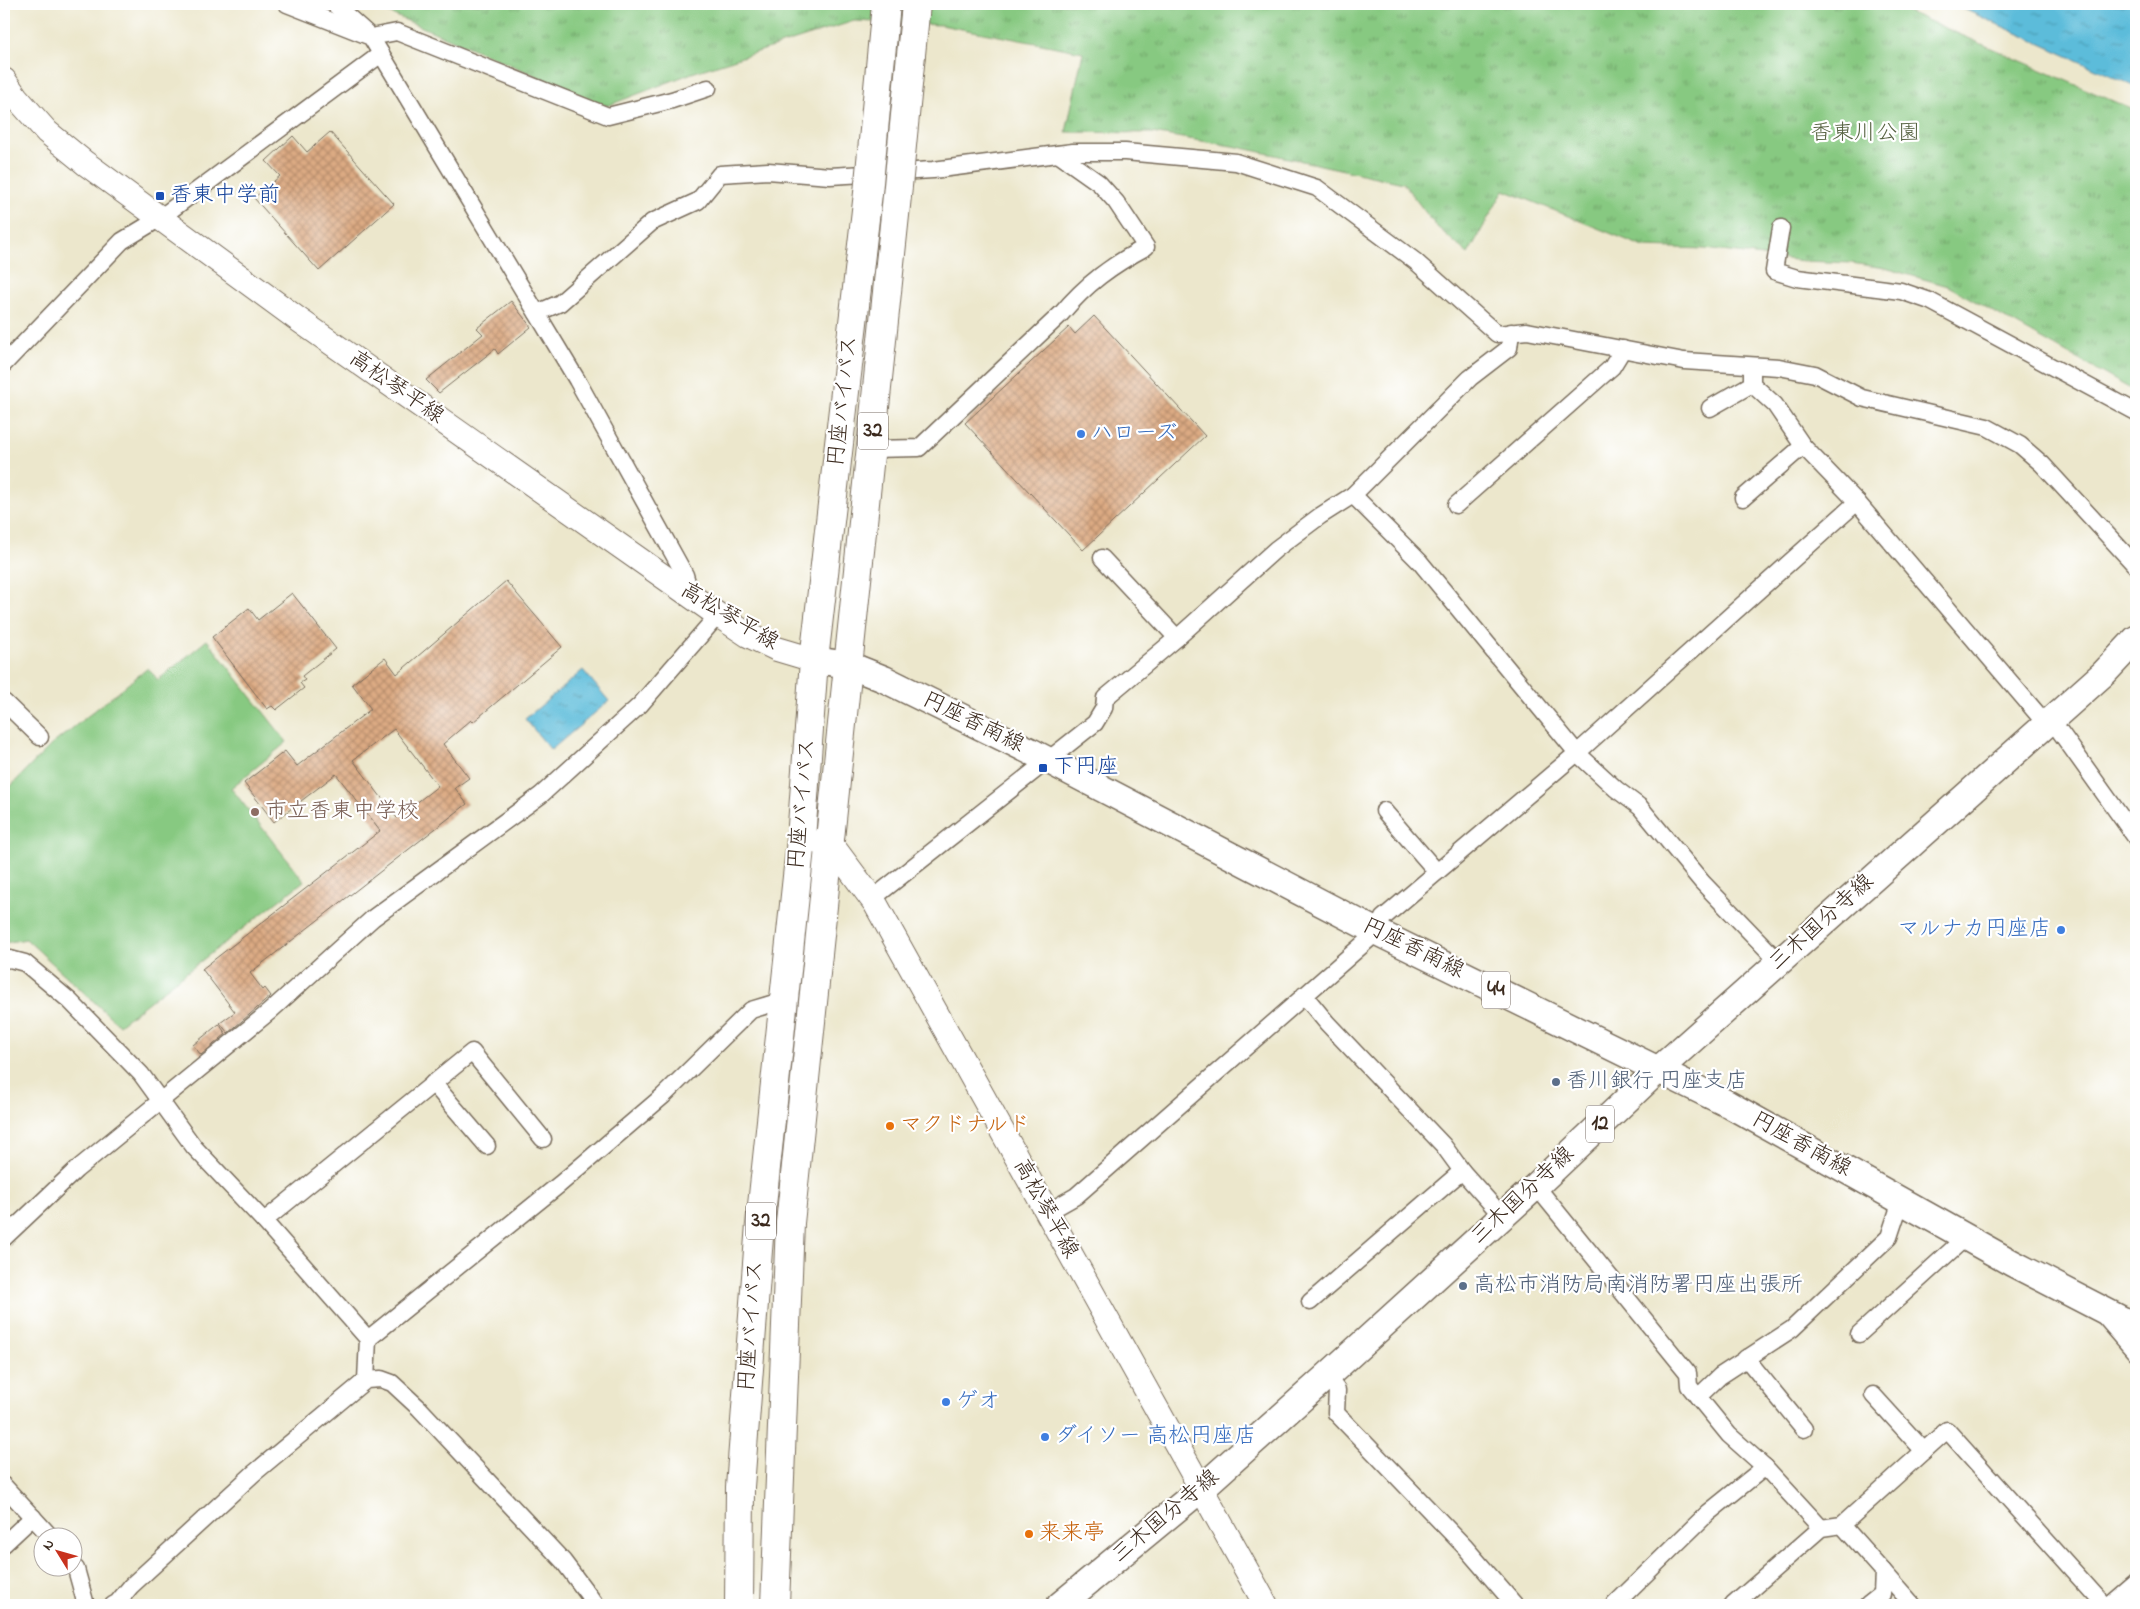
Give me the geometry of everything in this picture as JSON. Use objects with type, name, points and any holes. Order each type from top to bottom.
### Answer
[{"type":"highway","name":"円座バイパス","points":[[739,1605],[740,1487],[760,1224],[801,839],[814,660],[868,193],[886,4]]},
{"type":"highway","name":"円座バイパス","points":[[775,1605],[790,1223],[831,844],[916,4]]},
{"type":"main road","name":"高松琴平線","points":[[4,80],[16,97],[47,132],[85,163],[299,320],[748,635],[777,649],[814,660]]},
{"type":"main road","name":"三木国分寺線","points":[[1060,1605],[1202,1488],[1328,1376],[1536,1186],[1656,1071],[2104,672],[2136,638]]},
{"type":"main road","name":"円座香南線","points":[[814,660],[849,665],[884,679],[1046,760],[1377,932],[1613,1047],[1656,1071],[1728,1104],[1966,1237],[2136,1327]]},
{"type":"main road","points":[[801,839],[831,844]]},
{"type":"main road","name":"高松琴平線","points":[[831,844],[872,899],[1266,1605]]},
{"type":"street","points":[[287,4],[371,37],[397,32],[608,116],[672,100],[708,88]]},
{"type":"street","points":[[334,4],[371,37],[382,54],[577,380],[685,575],[691,596]]},
{"type":"street","points":[[4,364],[122,241],[160,218],[382,54]]},
{"type":"street","points":[[537,313],[560,303],[652,222],[698,201],[720,174],[768,171],[830,176],[933,170],[1073,152],[1125,152],[1236,162],[1317,188],[1415,262],[1496,334],[1527,331],[1684,361],[1779,367],[1815,374],[1862,398],[1986,426],[2020,445],[2042,464],[2136,566]]},
{"type":"street","points":[[871,449],[919,448],[1061,314],[1079,292],[1122,260],[1146,247],[1116,202],[1099,183],[1058,154]]},
{"type":"street","points":[[1781,228],[1774,271],[1797,278],[1901,291],[1930,301],[2136,412]]},
{"type":"street","points":[[872,899],[1095,723],[1104,708],[1105,698],[1177,638],[1276,549],[1320,516],[1353,495],[1470,378],[1509,348],[1511,332]]},
{"type":"street","points":[[1456,505],[1612,367],[1623,349]]},
{"type":"street","points":[[1752,366],[1752,384],[1775,405],[1803,446],[1857,502],[2048,722],[2136,838]]},
{"type":"street","points":[[1710,408],[1752,384]]},
{"type":"street","points":[[1743,498],[1803,446]]},
{"type":"street","points":[[1353,495],[1420,562],[1577,753],[1616,789],[1640,807],[1702,882],[1779,962]]},
{"type":"street","points":[[1046,1213],[1076,1196],[1377,932],[1383,918],[1577,753],[1857,502]]},
{"type":"street","points":[[1102,558],[1177,638]]},
{"type":"street","points":[[4,1238],[76,1170],[269,1012],[373,918],[462,850],[540,794],[640,705],[718,615]]},
{"type":"street","points":[[4,702],[40,737]]},
{"type":"street","points":[[1384,811],[1437,872]]},
{"type":"street","points":[[4,960],[10,959],[25,963],[70,1001],[141,1074],[194,1147],[264,1221],[368,1340],[366,1380]]},
{"type":"street","points":[[1304,995],[1340,1037],[1443,1145],[1462,1171],[1502,1216]]},
{"type":"street","points":[[368,1340],[568,1178],[663,1096],[751,1010],[784,1000]]},
{"type":"street","points":[[264,1221],[472,1052],[543,1139]]},
{"type":"street","points":[[433,1083],[486,1146]]},
{"type":"street","points":[[1310,1302],[1462,1171]]},
{"type":"street","points":[[1536,1186],[1688,1373],[1689,1386],[1698,1398],[1729,1435],[1765,1467],[1821,1528]]},
{"type":"street","points":[[1698,1398],[1720,1376],[1792,1329],[1889,1237],[1901,1201]]},
{"type":"street","points":[[1859,1334],[1966,1237]]},
{"type":"street","points":[[2097,1307],[2136,1353]]},
{"type":"street","points":[[1746,1358],[1804,1429]]},
{"type":"street","points":[[1328,1376],[1337,1390],[1336,1413],[1464,1546],[1515,1605]]},
{"type":"street","points":[[113,1605],[118,1603],[131,1586],[253,1474],[366,1380],[382,1379],[392,1383],[419,1408],[563,1562],[588,1603]]},
{"type":"street","points":[[1873,1395],[1924,1451]]},
{"type":"street","points":[[1733,1605],[1821,1528],[1842,1525],[1947,1430],[2104,1605]]},
{"type":"street","points":[[1614,1605],[1708,1514],[1765,1467]]},
{"type":"street","points":[[4,1486],[42,1526]]},
{"type":"street","points":[[4,1544],[33,1516]]},
{"type":"street","points":[[1842,1525],[1913,1605]]},
{"type":"street","points":[[1868,1605],[1882,1594],[1883,1572]]},
{"type":"street","points":[[78,1576],[86,1605]]},
{"type":"street","points":[[2108,1605],[2136,1581]]},
{"type":"green space","name":"香東川公園","points":[[368,4],[1890,4],[2136,111],[2136,392],[1948,286],[1885,268],[1851,263],[1803,261],[1705,249],[1644,247],[1504,190],[1468,254],[1436,226],[1403,183],[1238,147],[1152,133],[1066,132],[1083,52],[941,25],[854,21],[692,73],[607,106]]},
{"type":"green space","points":[[207,640],[287,742],[231,788],[304,881],[119,1025],[26,939],[4,943],[4,793],[50,746],[148,668],[158,680]]},
{"type":"water","points":[[1954,4],[2136,4],[2136,87],[1957,6]]},
{"type":"water","points":[[583,670],[609,701],[551,750],[525,719]]},
{"type":"building","points":[[330,132],[394,204],[319,271],[254,198],[280,176],[266,161],[293,136],[307,152]]},
{"type":"building","points":[[511,301],[531,327],[498,354],[495,349],[439,393],[426,380],[483,334],[477,328]]},
{"type":"building","points":[[1094,316],[1205,436],[1083,550],[965,423],[1069,327],[1075,334]]},
{"type":"building","points":[[506,581],[562,647],[473,722],[471,720],[443,744],[469,778],[455,788],[467,804],[250,973],[263,990],[265,988],[271,996],[228,1033],[220,1023],[235,1012],[202,969],[380,831],[336,774],[274,822],[244,783],[285,751],[297,766],[371,709],[352,684],[385,658],[397,674]],"holes":[[[394,729],[438,786],[397,818],[353,760]]]},
{"type":"building","points":[[292,593],[336,649],[302,676],[305,680],[300,683],[304,688],[276,710],[272,706],[267,709],[212,637],[249,608],[258,620]]},
{"type":"building","points":[[219,1024],[226,1034],[201,1055],[193,1045]]},
{"type":"place","name":"香東中学前","points":[[160,196]]},
{"type":"place","name":"ハローズ","points":[[1081,434]]},
{"type":"place","name":"下円座","points":[[1043,768]]},
{"type":"place","name":"市立香東中学校","points":[[255,812]]},
{"type":"place","name":"マルナカ円座店","points":[[2061,930]]},
{"type":"place","name":"香川銀行 円座支店","points":[[1556,1082]]},
{"type":"place","name":"マクドナルド","points":[[890,1126]]},
{"type":"place","name":"高松市消防局南消防署円座出張所","points":[[1463,1286]]},
{"type":"place","name":"ゲオ","points":[[946,1402]]},
{"type":"place","name":"ダイソー 高松円座店","points":[[1045,1437]]},
{"type":"place","name":"来来亭","points":[[1029,1534]]}]
